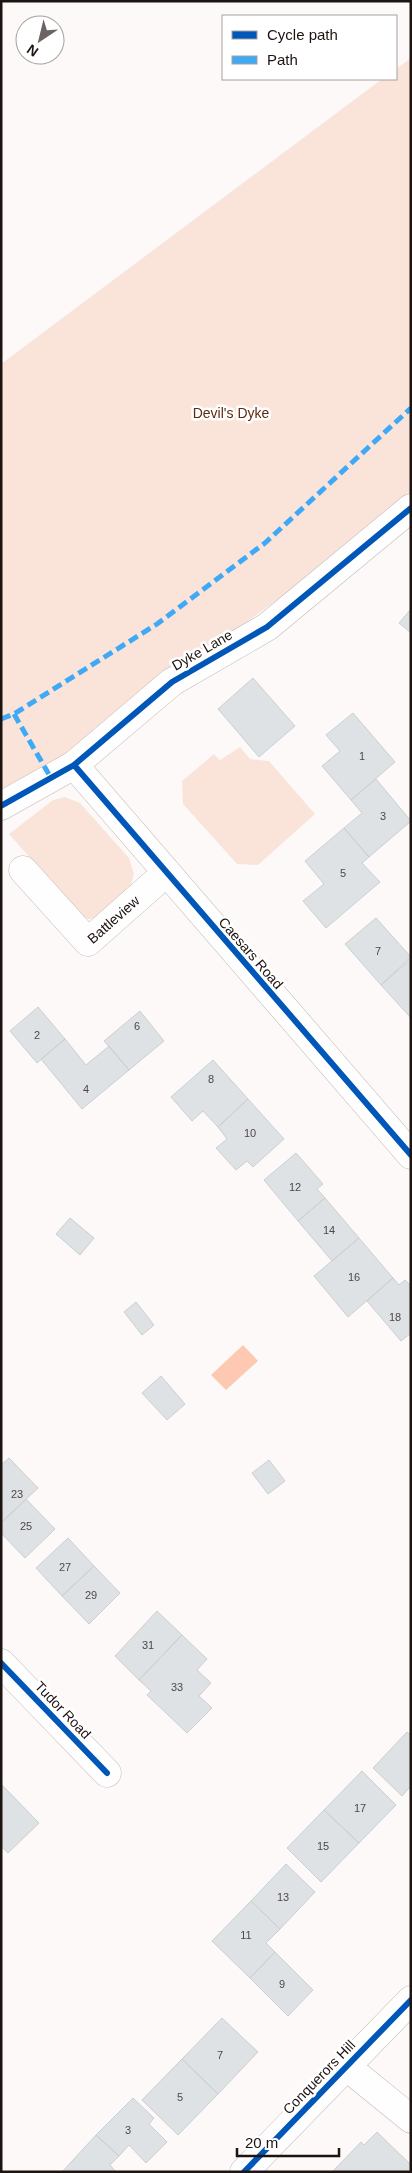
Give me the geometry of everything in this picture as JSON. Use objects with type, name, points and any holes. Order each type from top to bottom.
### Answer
[{"type":"street","name":"Dyke Lane","points":[[1,806],[74,765],[172,682],[267,627],[411,508]]},
{"type":"street","name":"Caesars Road","points":[[74,765],[411,1156]]},
{"type":"street","name":"Battleview","points":[[23,870],[88,942],[166,873]]},
{"type":"street","name":"Tudor Road","points":[[1,1663],[107,1773]]},
{"type":"street","name":"Conquerors Hill","points":[[244,2172],[411,2000]]},
{"type":"street","points":[[347,2067],[411,2119]]},
{"type":"green space","name":"Devil's Dyke","points":[[411,58],[411,502],[61,757],[1,790],[1,364],[381,80],[397,80],[397,68]]},
{"type":"green space","points":[[240,747],[250,759],[269,761],[315,814],[258,865],[237,864],[183,804],[182,781],[214,754],[220,760]]},
{"type":"green space","points":[[65,797],[80,803],[129,858],[134,874],[129,891],[97,918],[88,919],[80,915],[9,834],[53,800]]},
{"type":"shaded area","points":[[243,1345],[258,1361],[226,1390],[211,1375]]},
{"type":"building","points":[[411,609],[411,633],[399,623]]},
{"type":"building","points":[[253,678],[295,726],[259,757],[218,709]]},
{"type":"building","points":[[353,713],[395,762],[351,800],[322,766],[340,751],[326,735]]},
{"type":"building","points":[[376,779],[411,821],[369,857],[344,828],[362,813],[351,800]]},
{"type":"building","points":[[344,828],[369,857],[362,863],[380,882],[326,928],[303,901],[324,884],[305,861]]},
{"type":"building","points":[[376,918],[411,957],[381,985],[345,944]]},
{"type":"building","points":[[411,959],[411,1018],[381,985]]},
{"type":"building","points":[[38,1007],[65,1039],[37,1063],[10,1031]]},
{"type":"building","points":[[140,1011],[164,1041],[129,1070],[104,1041]]},
{"type":"building","points":[[65,1039],[86,1065],[109,1046],[129,1070],[82,1109],[41,1059]]},
{"type":"building","points":[[213,1060],[248,1099],[218,1127],[203,1111],[192,1121],[171,1097]]},
{"type":"building","points":[[248,1099],[284,1139],[253,1167],[247,1161],[236,1170],[216,1148],[227,1139],[218,1127]]},
{"type":"building","points":[[296,1153],[323,1184],[317,1189],[325,1198],[298,1221],[264,1180]]},
{"type":"building","points":[[325,1198],[359,1238],[332,1261],[298,1221]]},
{"type":"building","points":[[70,1218],[94,1238],[80,1255],[56,1234]]},
{"type":"building","points":[[359,1238],[393,1278],[348,1317],[314,1276]]},
{"type":"building","points":[[393,1278],[399,1285],[405,1280],[411,1286],[411,1333],[401,1341],[367,1301]]},
{"type":"building","points":[[136,1302],[154,1325],[142,1335],[124,1312]]},
{"type":"building","points":[[161,1376],[185,1404],[167,1420],[142,1393]]},
{"type":"building","points":[[9,1458],[38,1488],[1,1523],[1,1465]]},
{"type":"building","points":[[269,1460],[285,1481],[268,1494],[252,1473]]},
{"type":"building","points":[[26,1499],[55,1529],[25,1558],[1,1533],[1,1523]]},
{"type":"building","points":[[68,1538],[94,1566],[62,1596],[36,1568]]},
{"type":"building","points":[[94,1566],[120,1593],[89,1624],[62,1596]]},
{"type":"building","points":[[157,1611],[182,1635],[139,1680],[115,1656]]},
{"type":"building","points":[[182,1635],[207,1659],[197,1670],[211,1683],[199,1696],[212,1708],[187,1733],[147,1695],[151,1691],[139,1680]]},
{"type":"building","points":[[407,1732],[411,1735],[411,1786],[402,1796],[373,1768]]},
{"type":"building","points":[[362,1771],[396,1805],[359,1843],[324,1810]]},
{"type":"building","points":[[2,1785],[39,1823],[8,1853],[1,1846]]},
{"type":"building","points":[[324,1810],[359,1843],[321,1882],[287,1848]]},
{"type":"building","points":[[286,1864],[315,1892],[280,1929],[251,1901]]},
{"type":"building","points":[[251,1901],[280,1929],[266,1943],[275,1952],[250,1978],[212,1941]]},
{"type":"building","points":[[275,1952],[313,1990],[288,2016],[250,1978]]},
{"type":"building","points":[[222,2018],[258,2052],[218,2094],[182,2059]]},
{"type":"building","points":[[182,2059],[218,2094],[178,2135],[142,2100]]},
{"type":"building","points":[[133,2098],[154,2118],[149,2124],[167,2142],[146,2163],[129,2145],[119,2156],[96,2135]]},
{"type":"building","points":[[377,2132],[411,2165],[411,2172],[332,2172],[361,2142],[364,2145]]},
{"type":"building","points":[[96,2135],[119,2156],[110,2165],[116,2172],[62,2172]]},
{"type":"marked path","points":[[1,719],[14,714],[157,624],[265,543],[411,408]]},
{"type":"marked path","points":[[14,714],[51,778]]},
{"type":"cycle path","points":[[1,806],[74,765],[172,682],[267,627],[411,508]]},
{"type":"cycle path","points":[[74,765],[411,1155]]},
{"type":"cycle path","points":[[1,1663],[107,1773]]},
{"type":"cycle path","points":[[244,2172],[411,2000]]}]
